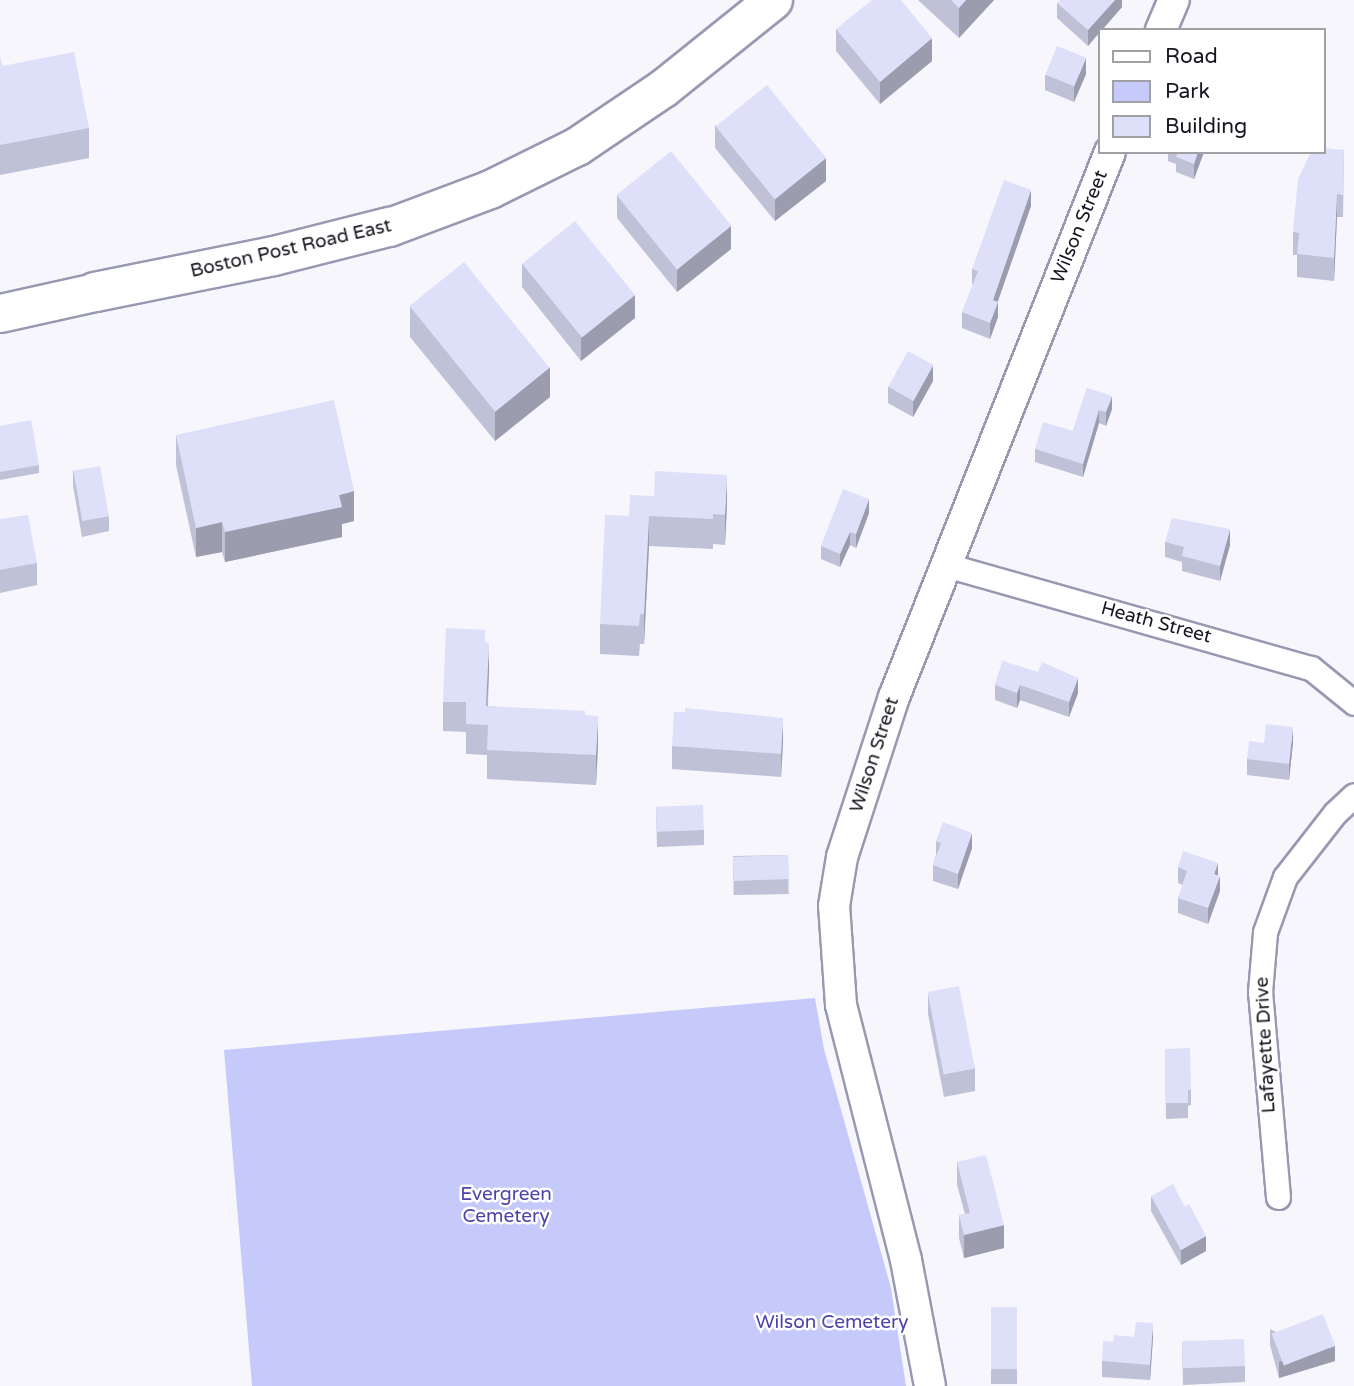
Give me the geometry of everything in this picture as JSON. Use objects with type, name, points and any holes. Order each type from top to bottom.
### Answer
[{"type":"highway","name":"Boston Post Road East","points":[[95,292],[309,248],[389,227]]},
{"type":"main road","name":"Boston Post Road East","points":[[389,227],[489,189],[578,146],[663,88],[773,0]]},
{"type":"main road","name":"Boston Post Road East","points":[[0,313],[95,292]]},
{"type":"street","points":[[1162,28],[1174,0]]},
{"type":"street","name":"Wilson Street","points":[[930,1386],[906,1260],[841,1005],[834,906],[842,857],[872,761],[946,565],[1109,154]]},
{"type":"street","name":"Heath Street","points":[[946,565],[1311,668],[1354,703]]},
{"type":"street","name":"Lafayette Drive","points":[[1278,1197],[1260,992],[1265,932],[1285,877],[1335,813],[1354,795]]},
{"type":"green space","name":"Evergreen Cemetery","points":[[815,998],[824,1049],[891,1288],[906,1386],[252,1386],[224,1050]]},
{"type":"building","points":[[872,0],[901,0],[932,38],[880,82],[836,29]]},
{"type":"building","points":[[951,0],[966,0],[959,8]]},
{"type":"building","points":[[1060,0],[1115,0],[1088,30],[1057,3]]},
{"type":"building","points":[[1057,46],[1086,58],[1074,86],[1045,75]]},
{"type":"building","points":[[74,52],[89,128],[0,145],[0,57],[2,66]]},
{"type":"building","points":[[767,85],[826,158],[775,200],[716,127]]},
{"type":"building","points":[[1326,148],[1344,150],[1343,195],[1337,194],[1334,258],[1297,254],[1299,233],[1293,232],[1298,179],[1310,154],[1326,154]]},
{"type":"building","points":[[671,151],[731,226],[677,270],[617,195]]},
{"type":"building","points":[[1177,154],[1197,154],[1194,164],[1176,157]]},
{"type":"building","points":[[1004,180],[1031,190],[993,300],[998,302],[990,323],[962,312],[978,271],[972,269]]},
{"type":"building","points":[[575,221],[635,295],[582,338],[522,264]]},
{"type":"building","points":[[464,262],[550,368],[495,412],[410,306]]},
{"type":"building","points":[[908,351],[933,365],[913,401],[888,387]]},
{"type":"building","points":[[1087,388],[1112,396],[1106,412],[1099,410],[1083,464],[1035,449],[1043,422],[1073,431]]},
{"type":"building","points":[[334,400],[354,491],[339,495],[342,507],[225,532],[222,522],[196,528],[176,435]]},
{"type":"building","points":[[31,420],[39,465],[0,472],[0,426]]},
{"type":"building","points":[[100,466],[109,516],[82,521],[73,471]]},
{"type":"building","points":[[655,471],[727,475],[725,515],[713,514],[713,519],[649,516],[644,614],[640,614],[639,626],[600,624],[605,515],[629,516],[630,495],[654,496]]},
{"type":"building","points":[[843,489],[869,499],[856,534],[850,532],[840,554],[821,546]]},
{"type":"building","points":[[28,515],[37,563],[0,570],[0,519]]},
{"type":"building","points":[[1172,518],[1230,529],[1220,566],[1182,556],[1184,547],[1165,542]]},
{"type":"building","points":[[446,628],[485,630],[485,642],[489,643],[486,706],[585,711],[585,715],[598,716],[596,755],[487,750],[488,725],[466,724],[466,702],[443,702]]},
{"type":"building","points":[[1003,661],[1038,672],[1042,662],[1078,678],[1069,702],[1020,685],[1017,693],[995,685]]},
{"type":"building","points":[[685,708],[783,718],[781,754],[672,746],[674,712],[685,712]]},
{"type":"building","points":[[1266,724],[1293,727],[1289,764],[1247,759],[1249,741],[1264,743]]},
{"type":"building","points":[[703,805],[704,830],[657,832],[656,807]]},
{"type":"building","points":[[943,822],[972,833],[958,874],[933,865],[941,843],[936,841]]},
{"type":"building","points":[[1183,851],[1218,863],[1214,874],[1220,876],[1208,908],[1178,898],[1187,871],[1178,867]]},
{"type":"building","points":[[788,855],[789,879],[734,881],[733,857]]},
{"type":"building","points":[[959,986],[975,1068],[944,1075],[928,992]]},
{"type":"building","points":[[1190,1048],[1191,1090],[1188,1090],[1188,1103],[1166,1103],[1165,1049]]},
{"type":"building","points":[[986,1155],[1004,1225],[964,1235],[959,1215],[970,1213],[957,1162]]},
{"type":"building","points":[[1173,1184],[1185,1207],[1189,1204],[1206,1236],[1181,1250],[1151,1196]]},
{"type":"building","points":[[991,1307],[1017,1307],[1017,1369],[991,1369]]},
{"type":"building","points":[[1323,1314],[1335,1346],[1284,1365],[1272,1334]]},
{"type":"building","points":[[1136,1322],[1153,1323],[1150,1365],[1102,1361],[1103,1341],[1113,1342],[1114,1335],[1134,1337]]},
{"type":"building","points":[[1244,1339],[1245,1366],[1183,1368],[1182,1341]]},
{"type":"park label","name":"Wilson Cemetery","points":[[832,1323]]}]
